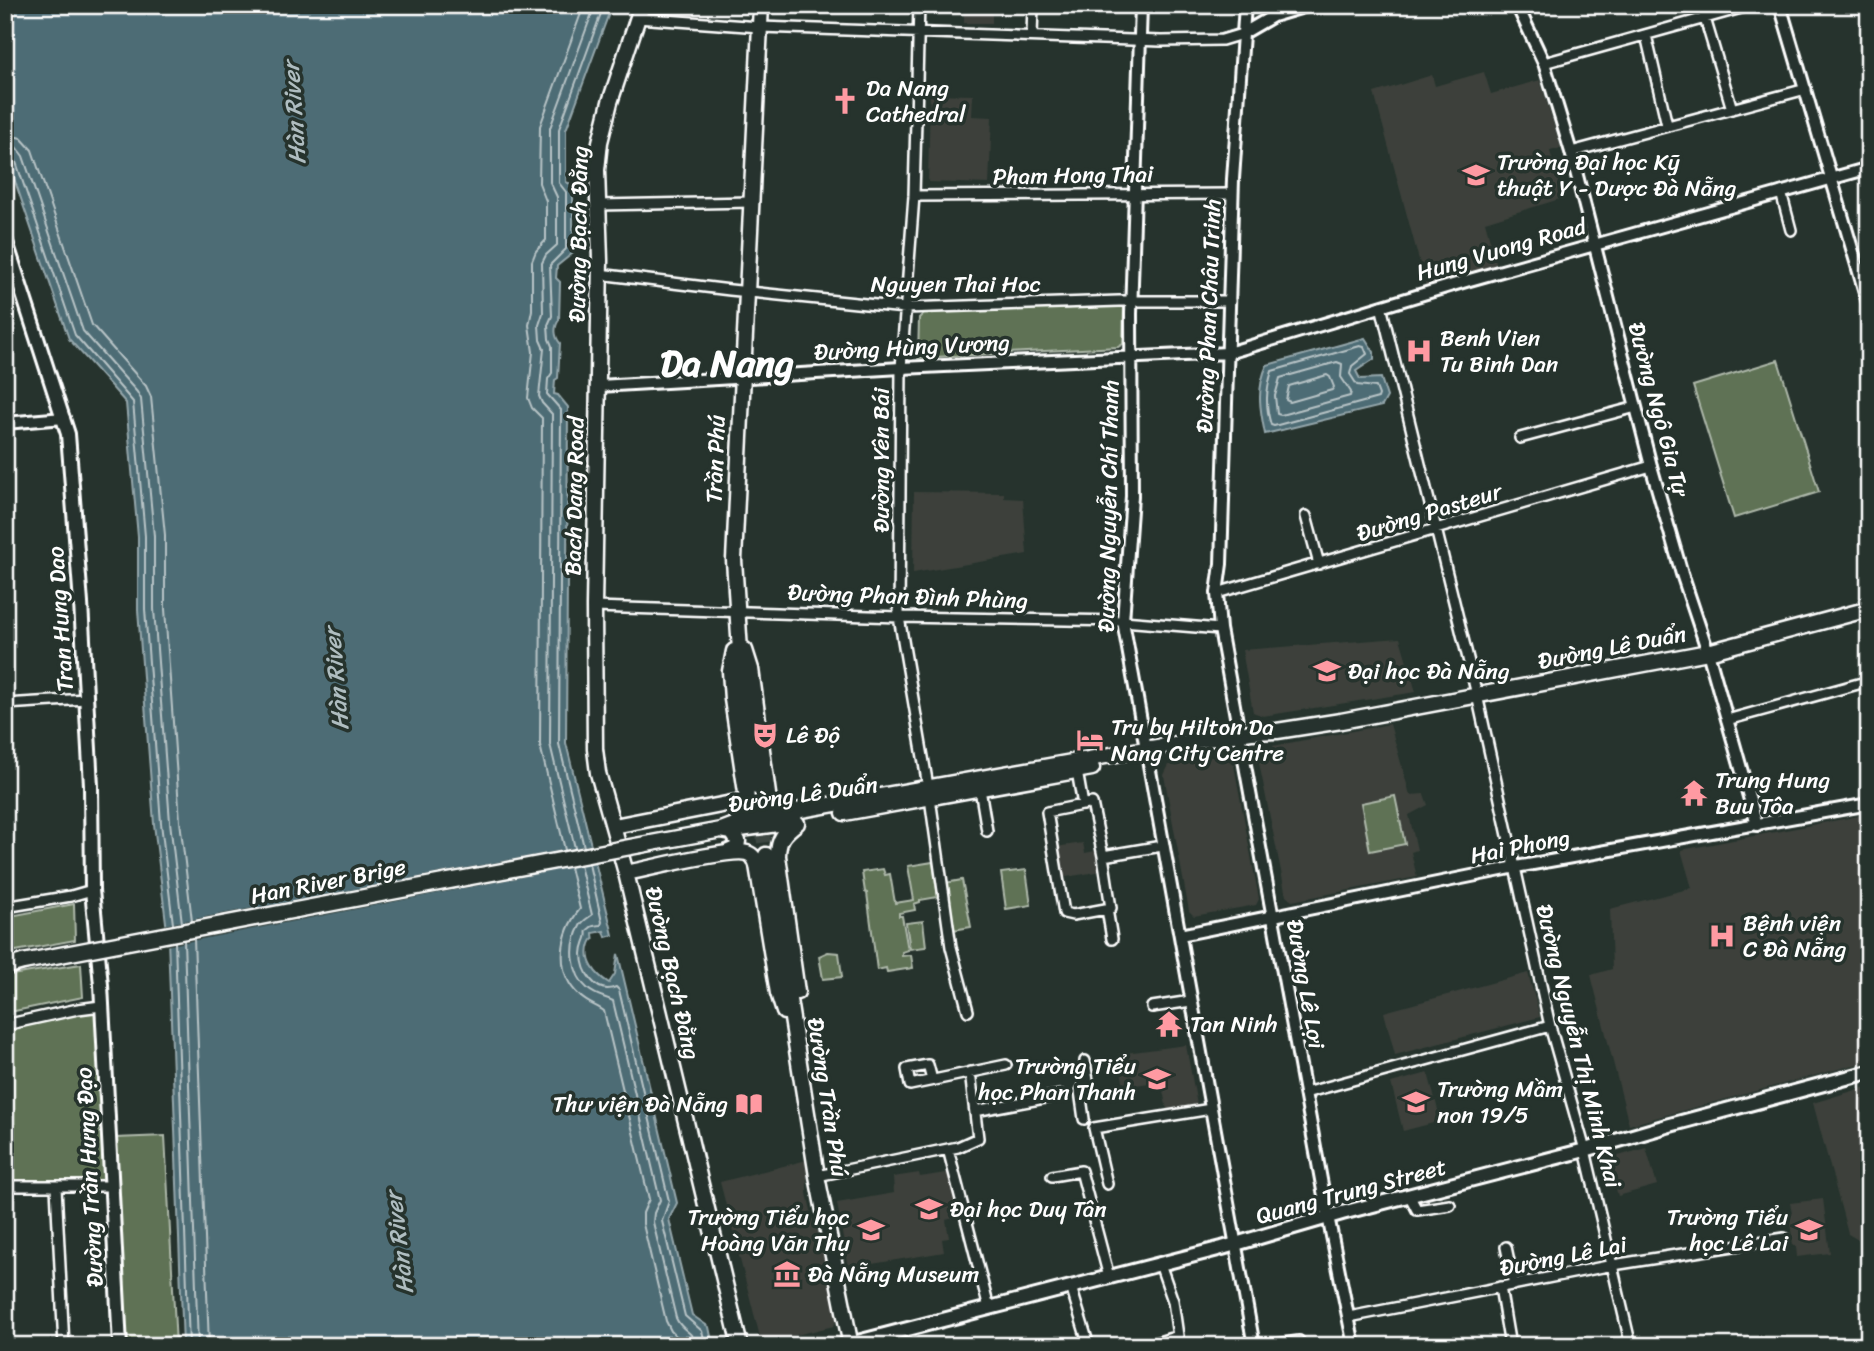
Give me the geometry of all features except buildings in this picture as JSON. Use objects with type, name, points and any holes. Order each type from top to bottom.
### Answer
[{"type":"main road","name":"Trần Phú","points":[[761,5],[734,552],[743,696],[761,790],[771,816]]},
{"type":"main road","name":"Đường Bạch Đằng","points":[[599,386],[600,205],[597,170],[600,142],[610,102],[639,12]]},
{"type":"main road","name":"Tran Hung Dao","points":[[5,239],[59,411],[64,418],[69,447],[86,699],[92,890],[101,1006]]},
{"type":"main road","name":"Bach Dang Road","points":[[594,607],[599,386]]},
{"type":"main road","name":"Đường Bạch Đằng","points":[[594,607],[594,749],[598,773],[626,873],[740,1346]]},
{"type":"main road","name":"Đường Lê Duẩn","points":[[721,830],[751,829],[801,816],[1708,652],[1869,609]]},
{"type":"main road","points":[[737,629],[730,671],[750,819]]},
{"type":"main road","name":"Đường Lê Duẩn","points":[[929,793],[980,789],[1077,771],[1146,753]]},
{"type":"main road","points":[[761,790],[801,816],[778,844],[797,987],[797,1050]]},
{"type":"main road","points":[[614,826],[747,800]]},
{"type":"main road","name":"Đường Lê Duẩn","points":[[721,830],[750,819],[801,816]]},
{"type":"main road","points":[[626,873],[732,852],[738,845],[735,834],[721,830]]},
{"type":"main road","name":"Han River Brige","points":[[5,965],[721,830]]},
{"type":"main road","points":[[717,855],[744,852],[755,859],[778,993],[797,1050]]},
{"type":"main road","name":"Đường Trần Phú","points":[[766,855],[817,1176],[848,1345]]},
{"type":"main road","name":"Đường Trần Hưng Đạo","points":[[101,1006],[120,1346]]},
{"type":"main road","name":"Quang Trung Street","points":[[848,1345],[1235,1244],[1328,1216],[1585,1150],[1869,1072]]},
{"type":"street","name":"Đường Yên Bái","points":[[919,5],[914,196],[901,368],[899,617],[929,793],[951,947],[968,1011]]},
{"type":"street","points":[[1031,36],[1033,5]]},
{"type":"street","name":"Đường Nguyễn Chí Thanh","points":[[1141,5],[1132,301],[1132,496],[1123,621],[1254,1346]]},
{"type":"street","points":[[639,12],[760,27],[1139,40],[1222,40],[1242,34],[1273,16],[1310,5]]},
{"type":"street","name":"Đường Ngô Gia Tự","points":[[1517,5],[1544,63],[1571,152],[1651,466],[1757,825]]},
{"type":"street","points":[[1701,5],[1732,109]]},
{"type":"street","points":[[1544,63],[1752,5]]},
{"type":"street","points":[[1780,5],[1869,306]]},
{"type":"street","name":"Đường Phan Châu Trinh","points":[[1220,629],[1217,593],[1221,564],[1232,194],[1242,34],[1248,8]]},
{"type":"street","points":[[1646,35],[1667,125]]},
{"type":"street","points":[[1571,152],[1806,89]]},
{"type":"street","name":"Hung Vuong Road","points":[[1228,353],[1594,244],[1869,168]]},
{"type":"street","points":[[1782,192],[1791,230]]},
{"type":"street","name":"Pham Hong Thai","points":[[914,196],[1232,194]]},
{"type":"street","points":[[600,205],[752,202]]},
{"type":"street","name":"Nguyen Thai Hoc","points":[[599,274],[905,308],[1132,301],[1230,301]]},
{"type":"street","name":"Đường Nguyễn Thị Minh Khai","points":[[1381,306],[1477,695],[1550,1026],[1585,1150],[1631,1346]]},
{"type":"street","name":"Đường Hùng Vương","points":[[599,386],[901,368],[1228,353]]},
{"type":"street","points":[[1520,438],[1636,407]]},
{"type":"street","points":[[5,423],[64,418]]},
{"type":"street","name":"Đường Pasteur","points":[[1217,593],[1651,466]]},
{"type":"street","points":[[1306,516],[1319,565]]},
{"type":"street","name":"Đường Phan Đình Phùng","points":[[594,607],[1123,621],[1220,629]]},
{"type":"street","name":"Đường Lê Lợi","points":[[1220,629],[1248,803],[1354,1346]]},
{"type":"street","points":[[1727,720],[1869,681]]},
{"type":"street","points":[[5,704],[86,699]]},
{"type":"street","points":[[1077,771],[1083,805]]},
{"type":"street","points":[[980,789],[987,831]]},
{"type":"street","points":[[1109,909],[1073,915],[1064,913],[1046,812],[1092,803],[1103,856],[1109,909],[1112,939]]},
{"type":"street","name":"Hai Phong","points":[[1180,935],[1516,867],[1869,804]]},
{"type":"street","points":[[1103,856],[1162,846]]},
{"type":"street","points":[[5,907],[71,897],[92,890]]},
{"type":"street","points":[[1152,1007],[1191,1001]]},
{"type":"street","points":[[5,1025],[101,1006]]},
{"type":"street","points":[[1305,1093],[1550,1026]]},
{"type":"street","points":[[1084,1119],[1080,1091],[1088,1081],[1085,1060]]},
{"type":"street","points":[[932,1080],[1006,1065]]},
{"type":"street","points":[[817,1176],[948,1149],[978,1138],[970,1072]]},
{"type":"street","points":[[975,1111],[1061,1095]]},
{"type":"street","points":[[1107,1184],[1094,1128],[1210,1109]]},
{"type":"street","points":[[948,1149],[989,1308]]},
{"type":"street","points":[[1052,1176],[1081,1171],[1110,1277]]},
{"type":"street","points":[[5,1186],[111,1186]]},
{"type":"street","points":[[56,1187],[64,1346]]},
{"type":"street","points":[[1409,1195],[1417,1210],[1450,1205]]},
{"type":"street","name":"Đường Lê Lai","points":[[1349,1317],[1614,1265],[1784,1238]]},
{"type":"street","points":[[1506,1247],[1514,1285]]},
{"type":"street","points":[[1146,1346],[1178,1341],[1173,1301],[1160,1264]]},
{"type":"street","points":[[1071,1287],[1089,1346]]},
{"type":"street","points":[[1500,1287],[1510,1346]]},
{"type":"street","points":[[1842,1346],[1869,1340]]},
{"type":"street","points":[[1263,1346],[1299,1341]]},
{"type":"shaded area","points":[[964,5],[992,5],[992,23],[964,23]]},
{"type":"shaded area","name":"Trường Đại học Kỹ thuật Y - Dược Đà Nẵng","points":[[1484,72],[1491,94],[1540,80],[1561,148],[1550,151],[1563,198],[1485,222],[1497,266],[1426,286],[1374,93],[1432,75],[1435,86]]},
{"type":"shaded area","points":[[930,94],[973,95],[972,116],[992,117],[989,184],[928,182]]},
{"type":"shaded area","points":[[914,492],[1004,493],[1004,498],[1023,499],[1027,554],[913,573]]},
{"type":"shaded area","name":"Đại học Đà Nẵng","points":[[1400,638],[1416,692],[1263,716],[1253,712],[1242,650]]},
{"type":"shaded area","points":[[1390,724],[1410,795],[1424,794],[1428,805],[1409,815],[1417,850],[1411,852],[1417,877],[1292,901],[1286,896],[1257,753],[1262,748]]},
{"type":"shaded area","points":[[1222,755],[1234,765],[1259,899],[1256,905],[1194,916],[1189,911],[1164,775],[1169,765]]},
{"type":"shaded area","name":"Bệnh viện C Đà Nẵng","points":[[1869,814],[1869,1061],[1629,1125],[1591,975],[1612,969],[1610,909],[1692,888],[1681,850]]},
{"type":"shaded area","points":[[1083,843],[1085,853],[1100,850],[1103,871],[1060,878],[1055,847]]},
{"type":"shaded area","points":[[1528,973],[1540,1017],[1395,1055],[1384,1012]]},
{"type":"shaded area","name":"Trường Tiểu học Phan Thanh","points":[[1186,1045],[1197,1105],[1167,1110],[1161,1081],[1124,1087],[1118,1054]]},
{"type":"shaded area","name":"Trường Mầm non 19/5","points":[[1428,1073],[1441,1121],[1403,1131],[1391,1083]]},
{"type":"shaded area","points":[[1869,1086],[1867,1245],[1848,1234],[1813,1103]]},
{"type":"shaded area","points":[[1646,1148],[1657,1185],[1618,1196],[1608,1159]]},
{"type":"shaded area","name":"Đà Nẵng Museum","points":[[807,1160],[807,1193],[839,1314],[834,1326],[767,1342],[760,1337],[720,1182]]},
{"type":"shaded area","points":[[952,1172],[962,1216],[946,1220],[949,1238],[942,1239],[944,1252],[848,1268],[837,1203],[894,1193],[893,1177],[919,1173],[920,1177]]},
{"type":"shaded area","name":"Trường Tiểu học Lê Lai","points":[[1823,1199],[1830,1253],[1797,1257],[1796,1246],[1793,1246],[1790,1203]]},
{"type":"green space","points":[[1124,306],[1123,344],[1118,347],[918,358],[919,318],[924,313]]},
{"type":"green space","points":[[1778,360],[1819,492],[1734,518],[1693,386]]},
{"type":"green space","points":[[1395,796],[1405,844],[1370,851],[1361,803]]},
{"type":"green space","points":[[933,862],[938,897],[920,900],[914,904],[915,910],[899,913],[899,916],[902,916],[908,950],[902,952],[902,956],[911,955],[913,968],[887,972],[886,968],[877,970],[862,872],[883,869],[885,875],[890,874],[895,903],[914,900],[908,866]]},
{"type":"green space","points":[[1026,870],[1031,905],[1006,909],[1001,873]]},
{"type":"green space","points":[[962,880],[971,927],[953,930],[945,883]]},
{"type":"green space","points":[[74,904],[75,940],[5,953],[5,917]]},
{"type":"green space","points":[[923,921],[926,947],[910,949],[906,923]]},
{"type":"green space","points":[[828,952],[839,953],[842,977],[823,979],[819,956]]},
{"type":"green space","points":[[81,964],[83,997],[5,1013],[5,976]]},
{"type":"green space","points":[[101,1006],[111,1186],[5,1186],[5,1025]]},
{"type":"green space","points":[[165,1136],[176,1346],[126,1346],[115,1138]]},
{"type":"water","name":"Hàn River","points":[[5,5],[612,5],[566,130],[566,182],[573,185],[573,253],[557,266],[556,278],[560,282],[559,320],[555,332],[560,343],[558,378],[555,380],[554,394],[568,407],[566,743],[613,935],[606,937],[604,931],[593,933],[594,939],[589,950],[590,962],[596,972],[609,983],[615,974],[618,954],[677,1203],[669,1219],[692,1315],[709,1327],[713,1346],[183,1346],[168,939],[154,824],[138,610],[138,537],[126,403],[69,339],[5,152]]},
{"type":"water","points":[[1365,338],[1374,352],[1374,359],[1356,371],[1360,379],[1381,378],[1387,397],[1382,406],[1265,434],[1260,391],[1267,365]]},
{"type":"pier","points":[[594,844],[599,862],[165,946],[163,925]]},
{"type":"tunnel","points":[[756,787],[766,855]]},
{"type":"place","name":"Da Nang Cathedral","points":[[845,101]]},
{"type":"place","name":"Trường Đại học Kỹ thuật Y - Dược Đà Nẵng","points":[[1476,175]]},
{"type":"place","name":"Benh Vien Tu Binh Dan","points":[[1419,351]]},
{"type":"place","name":"Đại học Đà Nẵng","points":[[1327,671]]},
{"type":"place","name":"Lê Độ","points":[[765,735]]},
{"type":"place","name":"Tru by Hilton Da Nang City Centre","points":[[1090,740]]},
{"type":"place","name":"Trung Hung Buu Tôa","points":[[1694,793]]},
{"type":"place","name":"Bệnh viện C Đà Nẵng","points":[[1722,936]]},
{"type":"place","name":"Tan Ninh","points":[[1169,1024]]},
{"type":"place","name":"Trường Tiểu học Phan Thanh","points":[[1157,1079]]},
{"type":"place","name":"Trường Mầm non 19/5","points":[[1416,1102]]},
{"type":"place","name":"Thư viện Đà Nẵng","points":[[749,1104]]},
{"type":"place","name":"Đại học Duy Tân","points":[[929,1209]]},
{"type":"place","name":"Trường Tiểu học Hoàng Văn Thụ","points":[[871,1230]]},
{"type":"place","name":"Trường Tiểu học Lê Lai","points":[[1809,1230]]},
{"type":"place","name":"Đà Nẵng Museum","points":[[787,1274]]},
{"type":"district","name":"Da Nang","points":[[727,363]]}]
